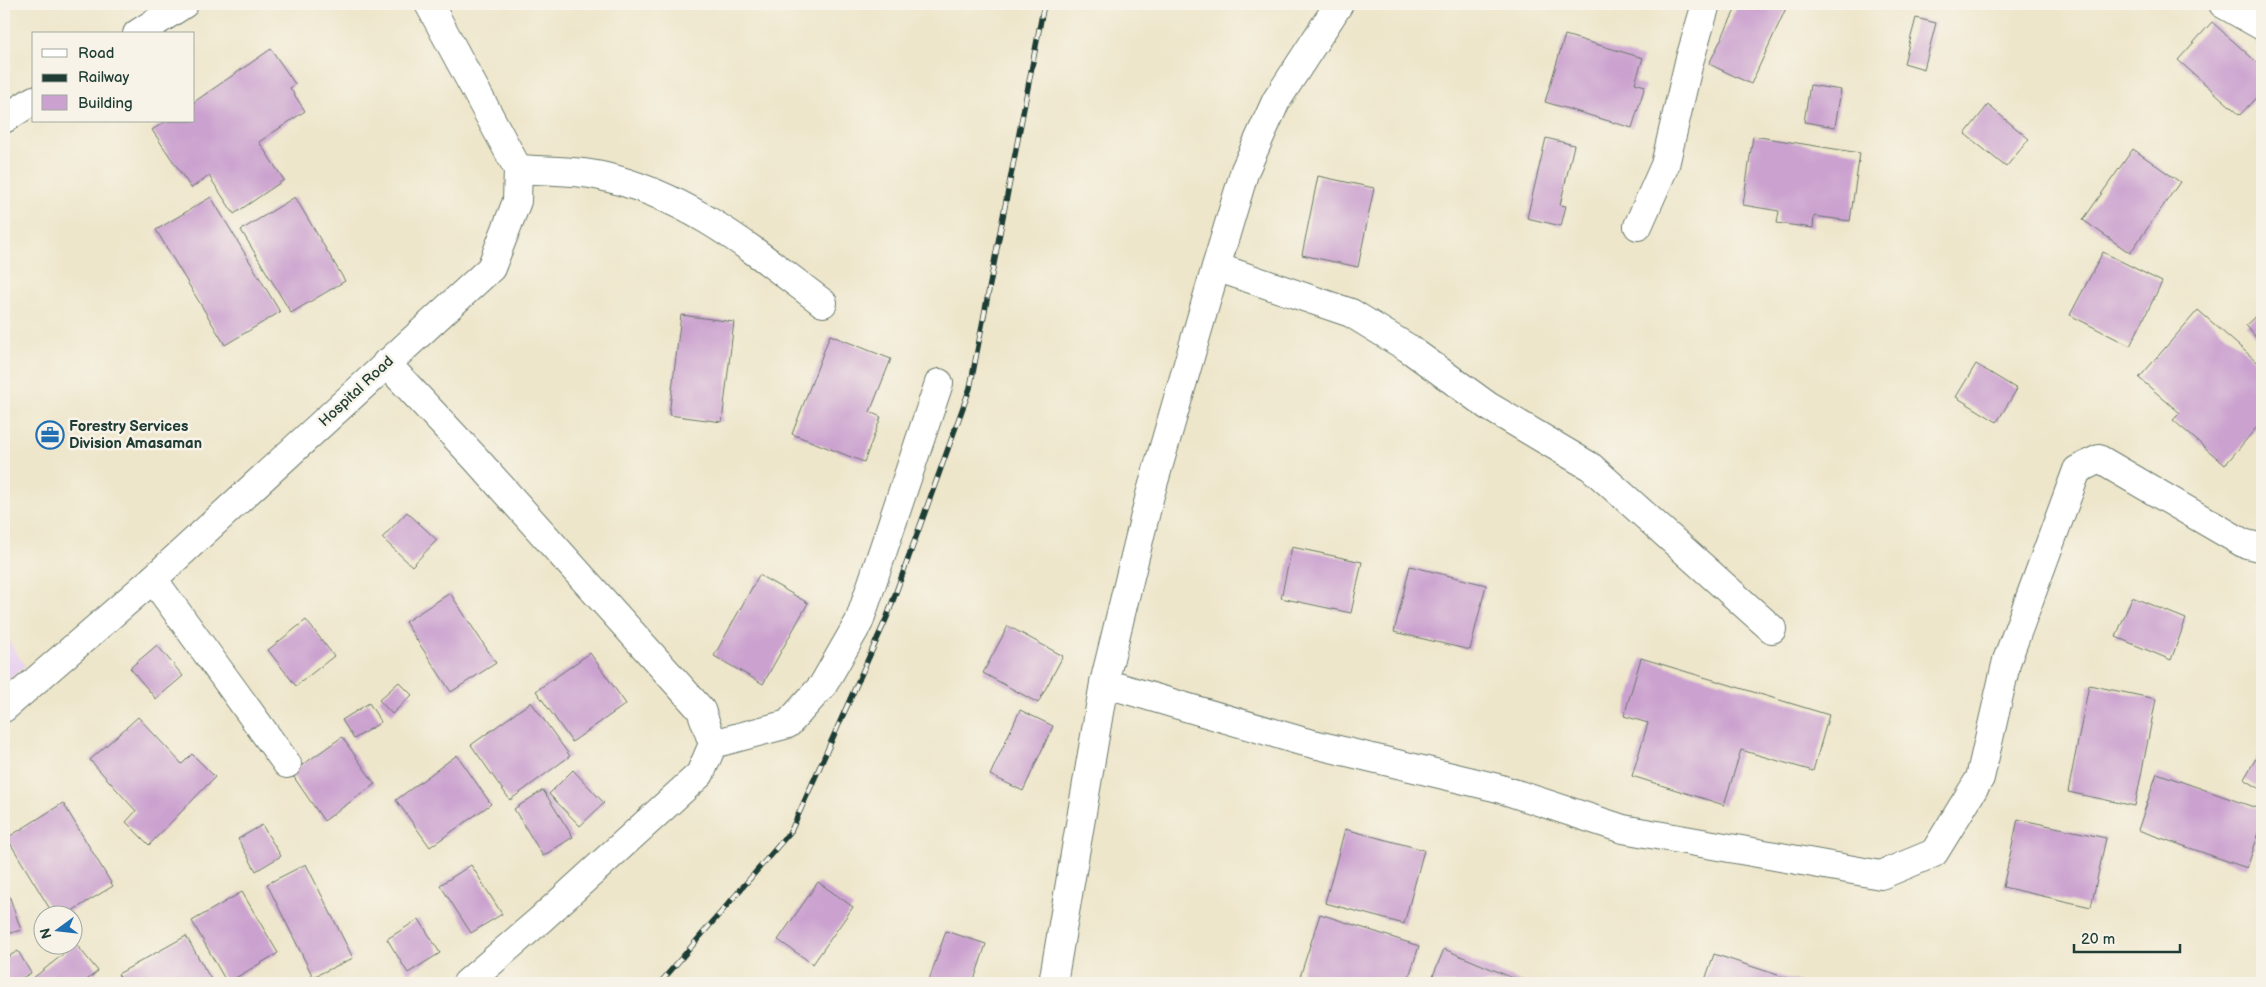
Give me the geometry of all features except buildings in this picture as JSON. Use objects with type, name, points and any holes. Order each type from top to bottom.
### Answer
[{"type":"street","points":[[140,32],[184,4]]},
{"type":"street","points":[[429,4],[518,169],[600,176],[665,196],[718,225],[823,303]]},
{"type":"street","points":[[1053,983],[1104,683],[1150,494],[1216,266],[1245,170],[1276,101],[1339,4]]},
{"type":"street","points":[[1638,226],[1665,165],[1689,62],[1706,4]]},
{"type":"street","points":[[2223,4],[2262,26]]},
{"type":"street","points":[[4,119],[32,101]]},
{"type":"street","name":"Hospital Road","points":[[4,708],[153,579],[491,268],[517,201],[518,169]]},
{"type":"street","points":[[1216,266],[1352,314],[1408,348],[1488,406],[1590,467],[1772,628]]},
{"type":"street","points":[[386,363],[476,458],[701,710],[713,744],[700,774],[540,920],[467,983]]},
{"type":"street","points":[[713,744],[788,724],[823,685],[859,622],[939,383]]},
{"type":"street","points":[[1104,683],[1301,741],[1498,788],[1622,828],[1882,875],[1934,853],[1980,778],[2007,660],[2077,470],[2099,459],[2243,543],[2262,548]]},
{"type":"street","points":[[153,579],[287,764]]},
{"type":"shaded area","points":[[4,633],[25,666],[4,683]]},
{"type":"railway","points":[[660,983],[791,831],[887,617],[970,388],[1044,4]]},
{"type":"place","name":"Forestry Services Division Amasaman","points":[[50,435]]}]
